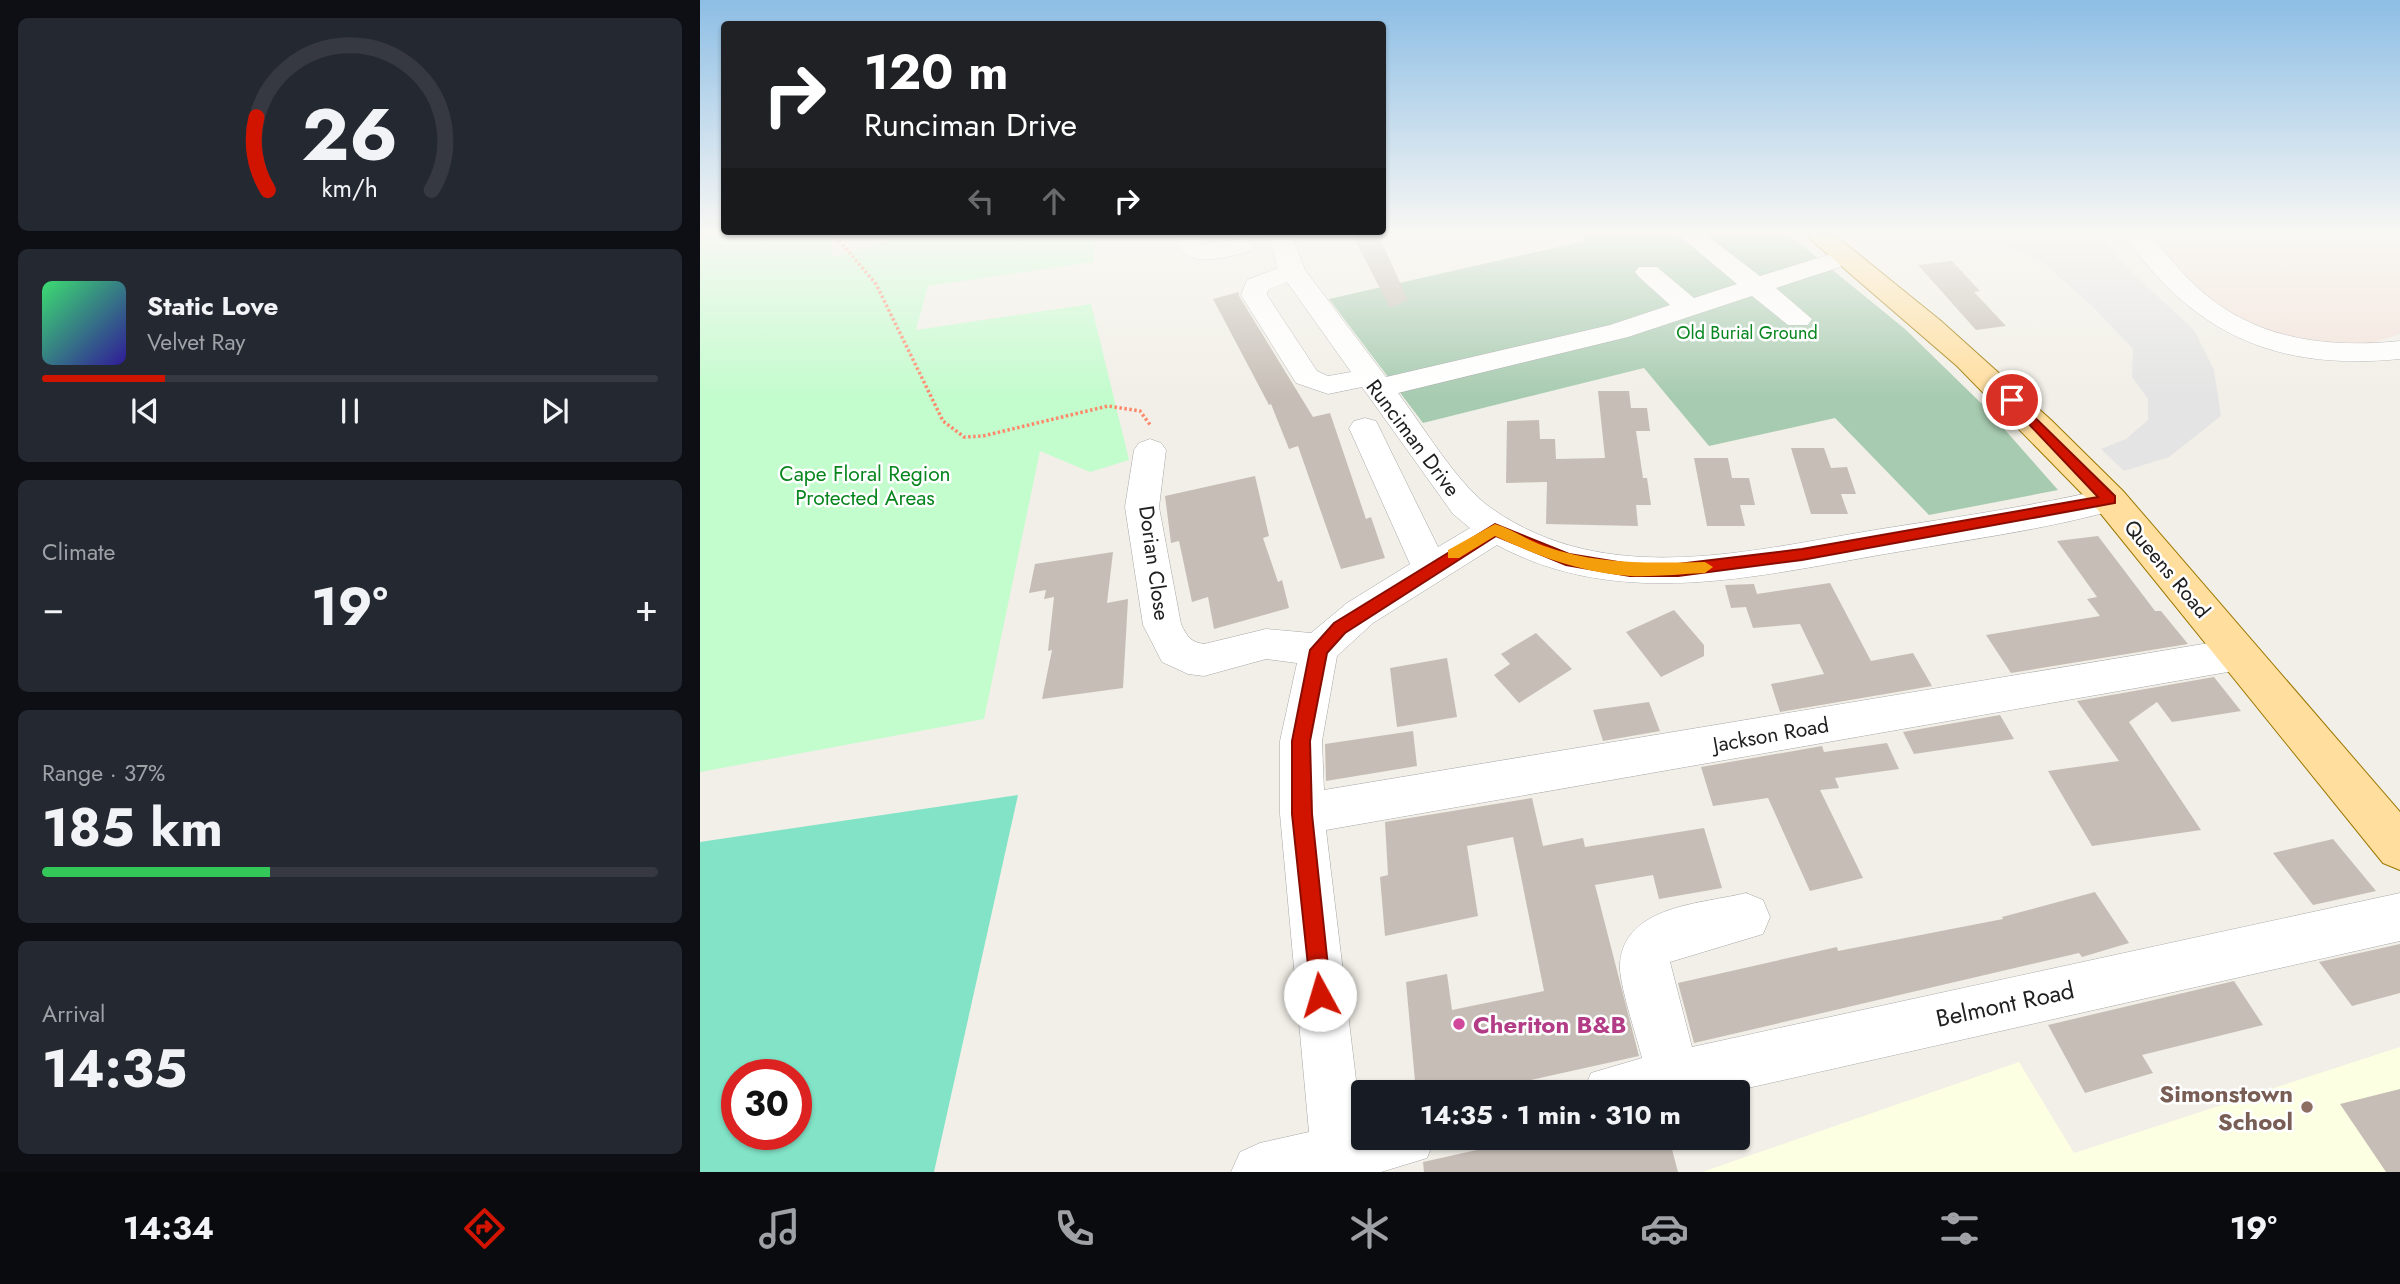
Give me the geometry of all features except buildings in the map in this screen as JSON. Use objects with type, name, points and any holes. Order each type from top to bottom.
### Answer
[{"type":"main road","name":"Queens Road","points":[[1875,287],[1966,356],[2110,500],[2400,847]]},
{"type":"street","name":"Runciman Drive","points":[[1295,287],[1465,506],[1495,529],[1566,559],[1630,570],[1678,570],[1802,555],[2110,500]]},
{"type":"street","points":[[1665,287],[1690,308]]},
{"type":"street","points":[[1372,383],[1618,331],[1754,287]]},
{"type":"street","points":[[1757,287],[1798,319]]},
{"type":"street","points":[[2184,287],[2203,307],[2269,340],[2327,354],[2366,355],[2400,350]]},
{"type":"street","points":[[1365,428],[1430,569]]},
{"type":"street","name":"Dorian Close","points":[[1150,450],[1142,507],[1162,625],[1176,651],[1188,658],[1204,660],[1266,644],[1319,650]]},
{"type":"street","points":[[1338,1162],[1302,814],[1301,741],[1319,650],[1360,613],[1495,529]]},
{"type":"street","name":"Jackson Road","points":[[1302,814],[2239,654]]},
{"type":"street","points":[[1674,1078],[1644,965],[1648,949],[1658,939],[1746,917]]},
{"type":"street","name":"Belmont Road","points":[[1665,1080],[2400,918]]},
{"type":"street","points":[[1260,1172],[1338,1162],[1372,1150]]},
{"type":"lane","points":[[1256,287],[1254,295],[1311,382],[1372,383]]},
{"type":"path","points":[[876,287],[943,421],[964,437],[983,436],[1079,412],[1108,407],[1127,408],[1140,411],[1150,421],[1150,450]]},
{"type":"shaded area","points":[[2070,287],[2147,287],[2194,330],[2214,370],[2221,416],[2169,457],[2124,471],[2101,449],[2126,439],[2148,420],[2148,399],[2132,377],[2133,349]]},
{"type":"shaded area","points":[[2187,287],[2400,287],[2400,334],[2363,346],[2318,349],[2208,307]]},
{"type":"shaded area","name":"Simonstown School","points":[[2400,1047],[2400,1172],[1702,1172],[2019,1062],[2074,1153]]},
{"type":"green space","name":"Cape Floral Region Protected Areas","points":[[700,287],[928,287],[916,330],[1091,304],[1129,460],[1090,472],[1040,451],[984,719],[700,772]]},
{"type":"green space","name":"Old Burial Ground","points":[[1383,287],[1853,287],[1905,329],[1983,405],[2058,490],[1929,515],[1835,418],[1709,446],[1644,368],[1423,423],[1329,299]]},
{"type":"green space","points":[[1018,795],[934,1172],[700,1172],[700,842]]},
{"type":"slow traffic","points":[[1454,554],[1495,529],[1538,550],[1593,565],[1630,570],[1705,567]]},
{"type":"place","name":"Cheriton B&B","points":[[1459,1024]]},
{"type":"place","name":"Simonstown School","points":[[2307,1107]]},
{"type":"route","points":[[1320,995],[1302,814],[1301,741],[1319,650],[1340,628],[1495,529],[1538,550],[1566,559],[1630,570],[1678,570],[1802,555],[2110,500],[2012,400]]}]
